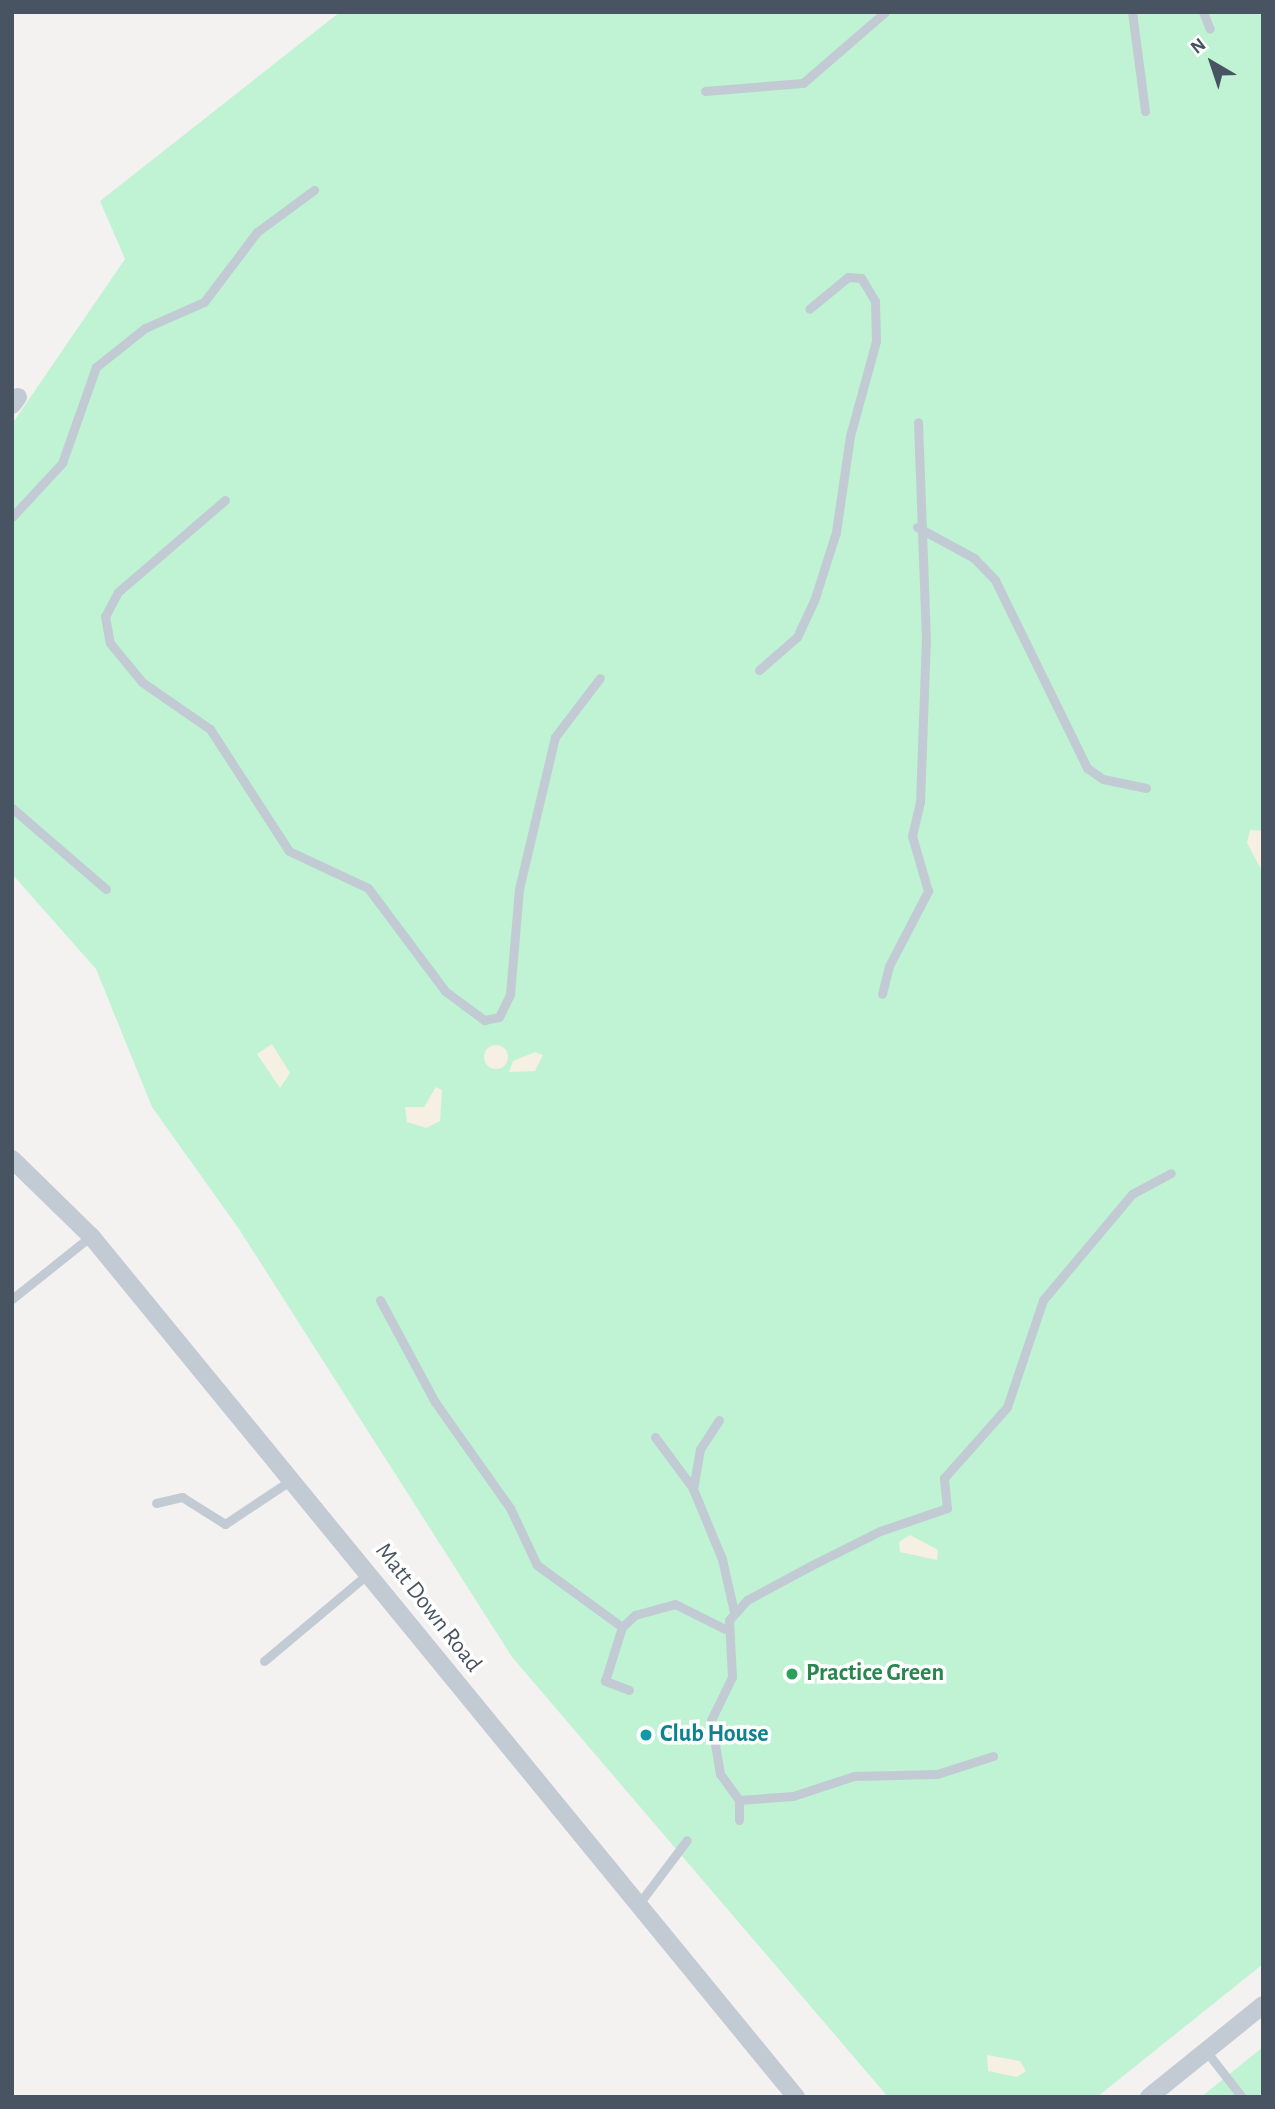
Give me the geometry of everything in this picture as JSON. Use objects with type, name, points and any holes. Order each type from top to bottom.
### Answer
[{"type":"street","name":"Matt Down Road","points":[[12,1159],[91,1236],[796,2097]]},
{"type":"street","points":[[1149,2097],[1263,2006]]},
{"type":"lane","points":[[705,91],[803,83],[885,12]]},
{"type":"lane","points":[[1132,12],[1145,111]]},
{"type":"lane","points":[[1203,12],[1210,29]]},
{"type":"lane","points":[[12,517],[62,463],[96,367],[145,328],[204,302],[257,232],[314,190]]},
{"type":"lane","points":[[760,670],[797,637],[814,601],[836,532],[850,436],[876,341],[875,301],[861,278],[849,276],[809,309]]},
{"type":"lane","points":[[882,994],[889,966],[928,891],[912,836],[920,802],[926,640],[918,527],[918,422]]},
{"type":"lane","points":[[225,500],[118,592],[105,616],[110,643],[142,682],[209,729],[289,851],[368,888],[444,991],[484,1020],[499,1017],[510,994],[519,890],[555,737],[600,678]]},
{"type":"lane","points":[[918,527],[974,558],[995,580],[1087,768],[1103,779],[1146,788]]},
{"type":"lane","points":[[12,808],[106,889]]},
{"type":"lane","points":[[739,1820],[739,1800],[720,1774],[711,1720],[732,1677],[725,1629],[734,1612],[880,1531],[947,1508],[944,1478],[1007,1407],[1042,1300],[1132,1194],[1171,1173]]},
{"type":"lane","points":[[12,1299],[91,1236]]},
{"type":"lane","points":[[380,1300],[435,1402],[510,1508],[537,1565],[622,1627]]},
{"type":"lane","points":[[692,1489],[700,1449],[719,1420]]},
{"type":"lane","points":[[655,1437],[692,1489],[723,1559],[734,1612]]},
{"type":"lane","points":[[156,1503],[182,1497],[225,1524],[291,1480]]},
{"type":"lane","points":[[264,1661],[369,1573]]},
{"type":"lane","points":[[629,1690],[605,1681],[622,1627],[648,1608],[676,1604],[725,1629]]},
{"type":"lane","points":[[739,1800],[793,1796],[854,1776],[937,1774],[993,1756]]},
{"type":"lane","points":[[638,1905],[687,1840]]},
{"type":"lane","points":[[1206,2051],[1242,2097]]},
{"type":"green space","points":[[340,12],[1263,12],[1263,1964],[1097,2097],[888,2097],[512,1657],[239,1229],[152,1107],[96,969],[12,874],[12,424],[125,259],[100,201]]},
{"type":"green space","points":[[1263,2047],[1263,2097],[1201,2097]]},
{"type":"sand","points":[[1250,830],[1263,831],[1263,873],[1247,843]]},
{"type":"sand","points":[[272,1044],[290,1073],[280,1088],[257,1054]]},
{"type":"sand","points":[[496,1045],[505,1048],[508,1057],[505,1066],[496,1069],[487,1066],[484,1057],[487,1048]]},
{"type":"sand","points":[[535,1052],[543,1055],[535,1071],[509,1072],[513,1061]]},
{"type":"sand","points":[[436,1087],[442,1090],[440,1121],[426,1128],[407,1122],[405,1107],[424,1107]]},
{"type":"sand","points":[[910,1535],[938,1550],[937,1560],[900,1552],[899,1542]]},
{"type":"sand","points":[[987,2055],[1020,2061],[1026,2071],[1017,2077],[988,2071]]},
{"type":"place","name":"Practice Green","points":[[792,1674]]},
{"type":"place","name":"Club House","points":[[646,1735]]}]
